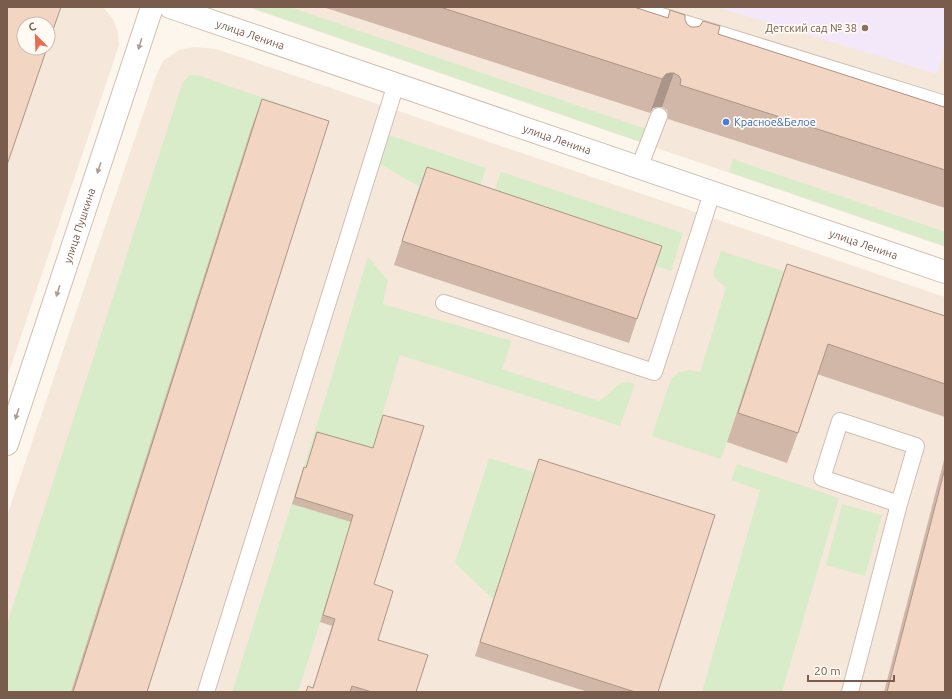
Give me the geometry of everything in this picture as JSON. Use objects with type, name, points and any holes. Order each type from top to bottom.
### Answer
[{"type":"street","name":"улица Пушкина","points":[[7,444],[152,7]]},
{"type":"street","name":"улица Ленина","points":[[170,7],[945,272]]},
{"type":"lane","points":[[632,7],[945,104]]},
{"type":"lane","points":[[686,42],[692,26]]},
{"type":"lane","points":[[206,692],[396,84]]},
{"type":"lane","points":[[639,168],[659,116]]},
{"type":"lane","points":[[444,303],[654,372],[712,193]]},
{"type":"lane","points":[[850,692],[916,446],[840,421],[822,478],[900,504]]},
{"type":"shaded area","points":[[7,7],[103,7],[113,19],[118,32],[119,45],[7,378]]},
{"type":"shaded area","points":[[247,7],[945,7],[945,247]]},
{"type":"shaded area","name":"Детский сад № 38","points":[[717,7],[945,7],[945,48],[937,74]]},
{"type":"shaded area","points":[[194,47],[216,49],[945,297],[945,692],[7,692],[7,516],[157,73],[163,61],[179,50]]},
{"type":"green space","points":[[250,7],[290,7],[646,129],[641,142]]},
{"type":"green space","points":[[189,75],[197,75],[311,114],[300,145],[71,692],[7,692],[7,624],[182,84]]},
{"type":"green space","points":[[389,135],[486,168],[475,204],[418,186],[380,164]]},
{"type":"green space","points":[[733,159],[945,232],[945,246],[729,172]]},
{"type":"green space","points":[[501,172],[683,233],[671,271],[488,210]]},
{"type":"green space","points":[[721,251],[944,323],[777,294],[721,459],[652,436],[671,379],[679,372],[690,370],[700,372],[726,288],[715,278],[713,273]]},
{"type":"green space","points":[[368,257],[388,280],[383,304],[512,341],[502,369],[599,401],[619,384],[629,382],[635,384],[620,426],[400,355],[334,579],[298,692],[232,692],[323,405]]},
{"type":"green space","points":[[489,458],[534,472],[493,599],[455,563]]},
{"type":"green space","points":[[737,464],[839,498],[782,692],[702,692],[760,490],[731,480]]},
{"type":"green space","points":[[842,504],[882,515],[865,576],[826,565]]},
{"type":"building","points":[[7,7],[61,7],[56,21],[56,16],[16,16],[16,56],[44,56],[7,165]]},
{"type":"building","points":[[440,7],[634,7],[668,18],[670,10],[685,15],[687,24],[691,27],[700,26],[703,21],[720,26],[718,34],[944,107],[945,103],[945,170],[680,85],[681,80],[679,76],[674,73],[666,74],[662,79]]},
{"type":"building","points":[[262,99],[329,121],[147,692],[73,692]]},
{"type":"building","points":[[427,167],[662,246],[637,319],[402,241]]},
{"type":"building","points":[[787,264],[945,316],[945,384],[828,344],[798,433],[738,413]]},
{"type":"building","points":[[383,415],[424,426],[374,584],[393,591],[378,640],[428,655],[416,692],[372,692],[352,686],[350,692],[306,692],[308,686],[313,688],[335,619],[323,615],[353,515],[295,497],[317,432],[373,448]]},
{"type":"building","points":[[539,459],[715,515],[658,692],[635,692],[480,642]]},
{"type":"building","points":[[945,468],[945,692],[887,692]]},
{"type":"place","name":"Детский сад № 38","points":[[865,28]]},
{"type":"place","name":"Красное&Белое","points":[[726,122]]}]
